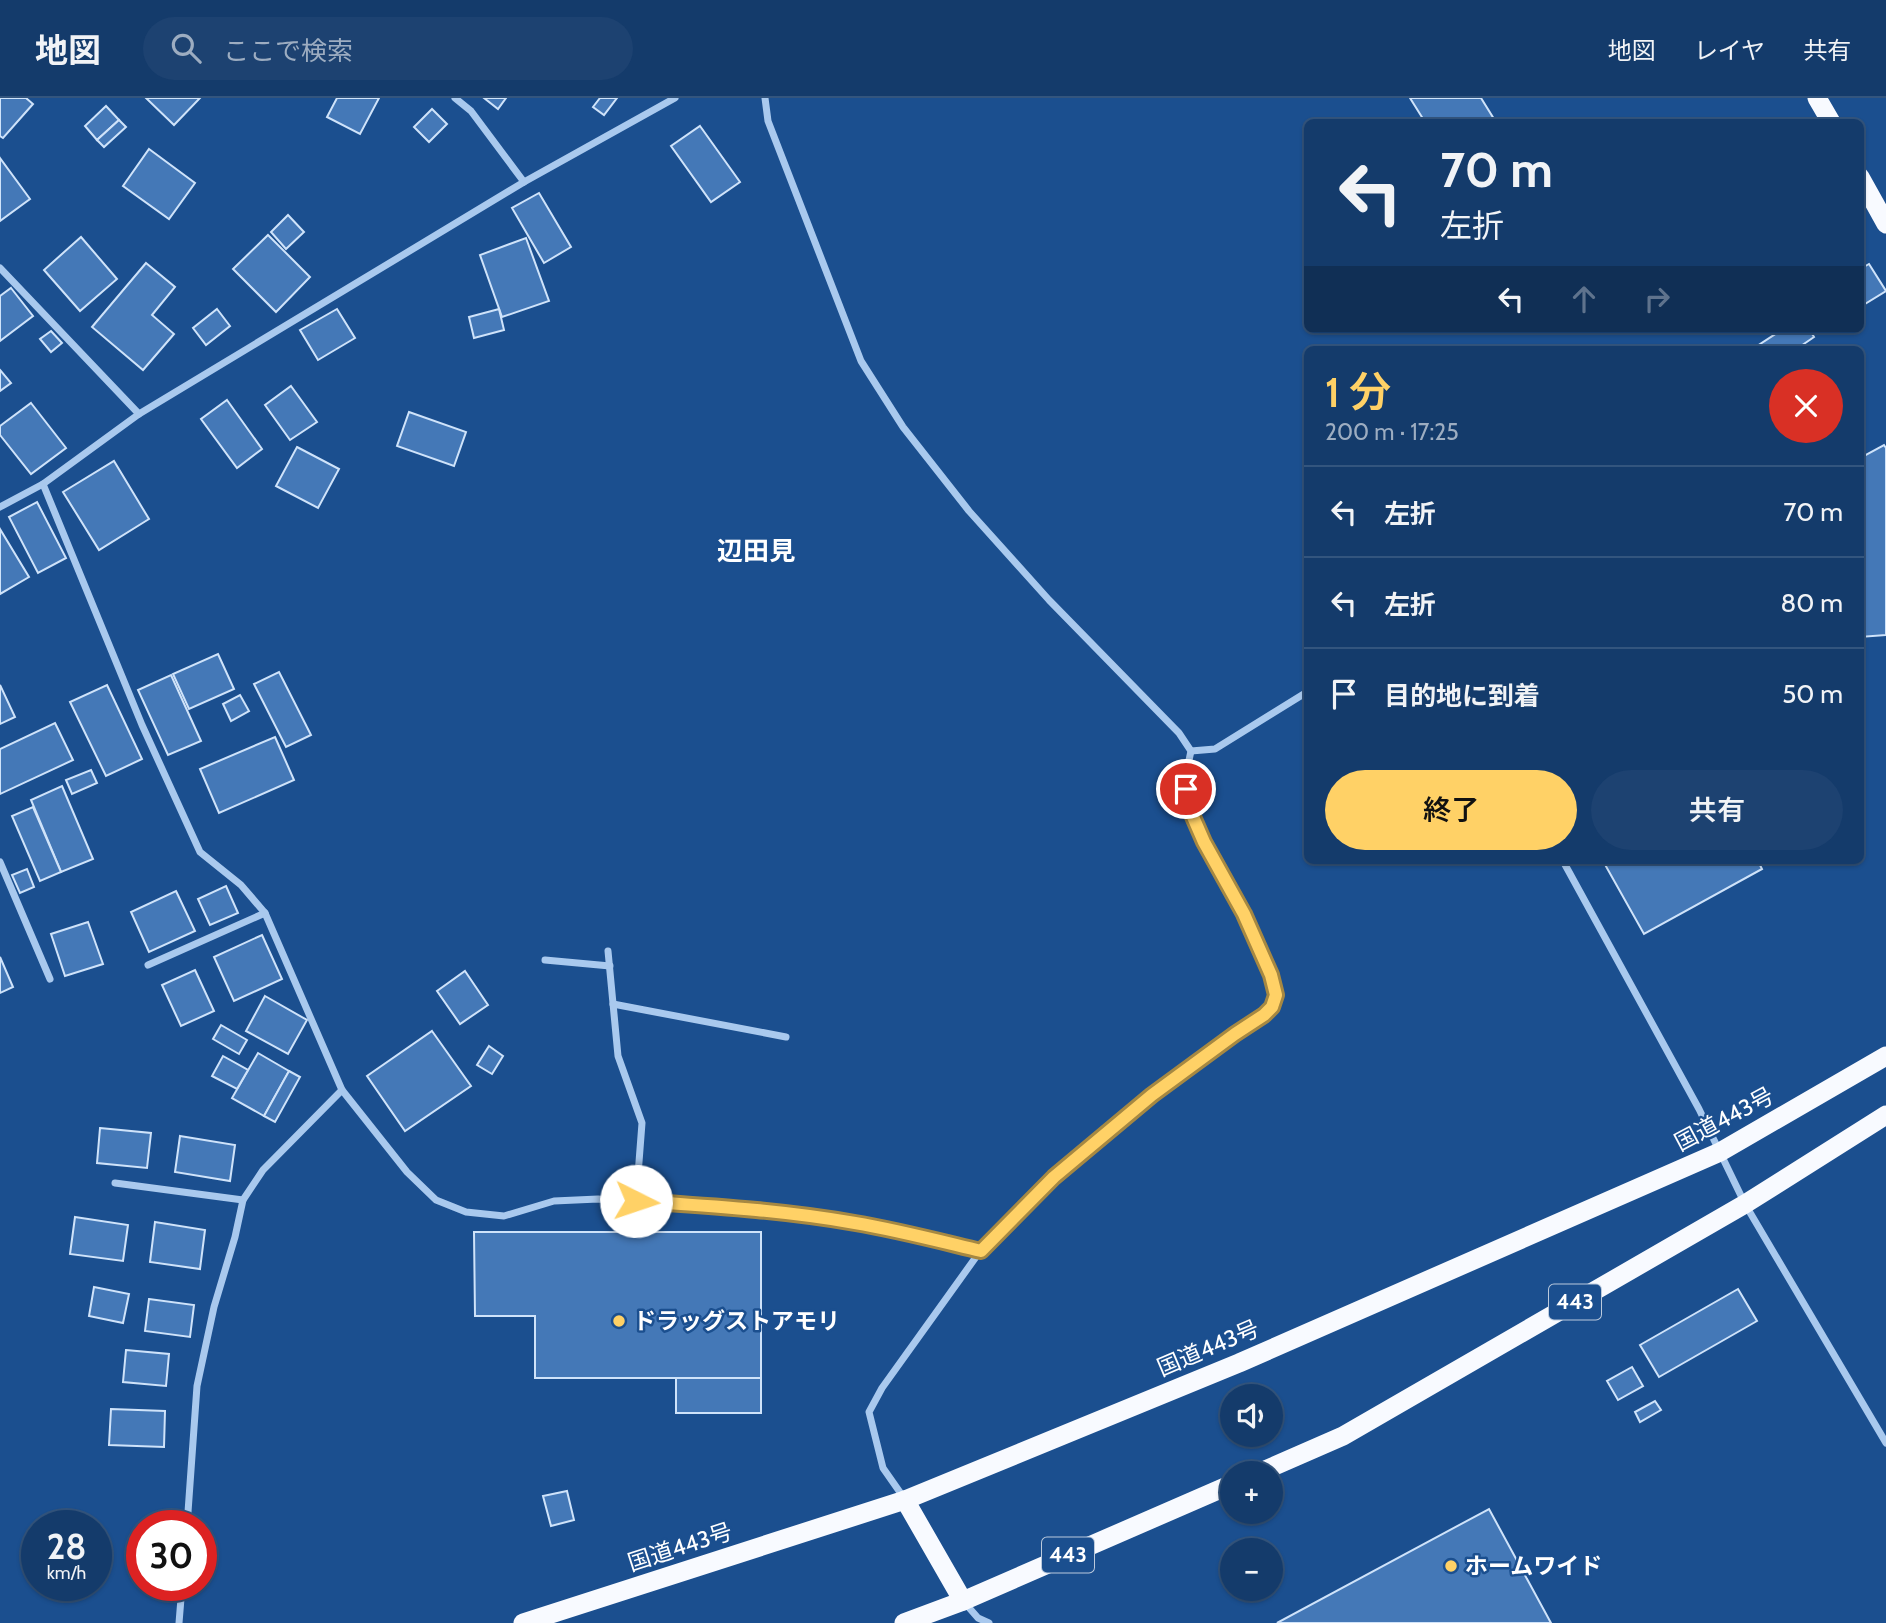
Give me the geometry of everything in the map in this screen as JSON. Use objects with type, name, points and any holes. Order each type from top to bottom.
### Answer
[{"type":"highway","points":[[1817,98],[1829,119]]},
{"type":"highway","points":[[1864,184],[1886,224]]},
{"type":"highway","name":"国道443号","points":[[523,1623],[905,1500],[1239,1363],[1720,1152],[1886,1056]]},
{"type":"highway","name":"443","points":[[1283,1462],[1343,1436],[1745,1204],[1886,1115]]},
{"type":"highway","name":"443","points":[[904,1623],[963,1601],[1220,1489]]},
{"type":"highway","points":[[905,1500],[963,1601]]},
{"type":"street","points":[[455,98],[471,111],[524,182]]},
{"type":"street","points":[[0,507],[43,484],[139,414],[524,182],[675,98]]},
{"type":"street","points":[[765,98],[768,121],[861,361],[903,427],[969,510],[1049,600],[1179,733],[1191,751],[1186,774],[1187,803],[1204,842],[1256,939],[1276,995],[1272,1007],[1264,1015],[1152,1095],[1054,1177],[981,1251],[881,1388],[869,1412],[883,1468],[905,1500]]},
{"type":"street","points":[[0,268],[139,414]]},
{"type":"street","points":[[43,484],[142,725],[200,852],[241,886],[265,914],[342,1090],[407,1172],[436,1200],[466,1213],[505,1216],[554,1201],[598,1199],[725,1207],[855,1223],[981,1251]]},
{"type":"street","points":[[1191,751],[1215,749],[1304,694]]},
{"type":"street","points":[[0,862],[50,979]]},
{"type":"street","points":[[1565,864],[1699,1109],[1745,1204],[1886,1443]]},
{"type":"street","points":[[148,965],[265,914]]},
{"type":"street","points":[[608,951],[618,1056],[642,1123],[636,1201]]},
{"type":"street","points":[[545,960],[610,966]]},
{"type":"street","points":[[613,1004],[786,1037]]},
{"type":"street","points":[[188,1510],[197,1386],[214,1307],[243,1200],[263,1170],[342,1090]]},
{"type":"street","points":[[115,1183],[243,1200]]},
{"type":"street","points":[[180,1623],[181,1601]]},
{"type":"street","points":[[963,1601],[978,1618],[989,1623]]},
{"type":"building","points":[[0,98],[26,98],[33,104],[3,138],[0,136]]},
{"type":"building","points":[[146,98],[200,98],[174,125]]},
{"type":"building","points":[[337,98],[379,98],[360,134],[327,117]]},
{"type":"building","points":[[484,98],[506,98],[498,109]]},
{"type":"building","points":[[600,98],[617,98],[604,115],[593,107]]},
{"type":"building","points":[[1410,98],[1481,98],[1494,119],[1423,119]]},
{"type":"building","points":[[106,106],[119,120],[97,140],[85,126]]},
{"type":"building","points":[[432,109],[447,124],[429,142],[414,127]]},
{"type":"building","points":[[119,120],[126,127],[104,147],[97,140]]},
{"type":"building","points":[[700,126],[740,182],[711,202],[671,146]]},
{"type":"building","points":[[149,149],[195,183],[169,219],[123,186]]},
{"type":"building","points":[[0,158],[30,199],[0,221]]},
{"type":"building","points":[[539,193],[571,247],[544,263],[512,208]]},
{"type":"building","points":[[288,215],[304,232],[286,249],[271,232]]},
{"type":"building","points":[[268,235],[310,277],[276,312],[233,269]]},
{"type":"building","points":[[81,237],[117,279],[80,311],[44,270]]},
{"type":"building","points":[[526,238],[549,301],[502,317],[480,255]]},
{"type":"building","points":[[146,263],[175,287],[152,315],[174,334],[143,370],[92,327]]},
{"type":"building","points":[[1869,264],[1886,291],[1864,305],[1864,267]]},
{"type":"building","points":[[11,288],[33,316],[0,341],[0,296]]},
{"type":"building","points":[[217,309],[230,326],[206,345],[193,328]]},
{"type":"building","points":[[337,309],[355,338],[318,360],[300,330]]},
{"type":"building","points":[[499,309],[504,330],[474,338],[469,317]]},
{"type":"building","points":[[51,331],[62,343],[51,352],[40,339]]},
{"type":"building","points":[[1777,333],[1812,333],[1814,337],[1801,346],[1757,346]]},
{"type":"building","points":[[0,370],[11,383],[0,391]]},
{"type":"building","points":[[291,386],[317,422],[290,440],[265,405]]},
{"type":"building","points":[[227,400],[262,449],[237,468],[201,419]]},
{"type":"building","points":[[31,403],[66,448],[31,474],[0,435],[0,426]]},
{"type":"building","points":[[409,412],[466,432],[454,466],[397,446]]},
{"type":"building","points":[[1884,445],[1886,448],[1886,635],[1864,637],[1864,456]]},
{"type":"building","points":[[297,447],[339,469],[318,508],[276,486]]},
{"type":"building","points":[[114,461],[149,519],[99,550],[63,492]]},
{"type":"building","points":[[37,502],[66,558],[38,573],[9,517]]},
{"type":"building","points":[[0,529],[29,577],[0,594]]},
{"type":"building","points":[[218,654],[234,689],[189,709],[173,674]]},
{"type":"building","points":[[279,672],[311,735],[286,747],[254,684]]},
{"type":"building","points":[[171,675],[201,741],[168,755],[138,690]]},
{"type":"building","points":[[0,685],[15,717],[0,724]]},
{"type":"building","points":[[107,685],[142,759],[106,776],[70,702]]},
{"type":"building","points":[[240,695],[249,711],[231,721],[223,704]]},
{"type":"building","points":[[55,723],[73,760],[0,794],[0,749]]},
{"type":"building","points":[[275,737],[294,780],[219,813],[200,769]]},
{"type":"building","points":[[91,770],[97,783],[72,794],[66,780]]},
{"type":"building","points":[[62,786],[93,859],[61,872],[31,800]]},
{"type":"building","points":[[33,807],[61,872],[40,881],[12,816]]},
{"type":"building","points":[[1605,864],[1760,864],[1762,869],[1644,934]]},
{"type":"building","points":[[27,869],[34,887],[20,893],[12,875]]},
{"type":"building","points":[[226,886],[238,913],[210,925],[198,899]]},
{"type":"building","points":[[176,891],[195,931],[149,952],[131,912]]},
{"type":"building","points":[[88,922],[103,964],[65,976],[51,934]]},
{"type":"building","points":[[262,935],[282,979],[234,1001],[214,957]]},
{"type":"building","points":[[0,957],[13,987],[0,993]]},
{"type":"building","points":[[195,970],[214,1011],[181,1026],[162,985]]},
{"type":"building","points":[[465,971],[488,1005],[460,1024],[437,991]]},
{"type":"building","points":[[265,996],[307,1020],[288,1054],[246,1031]]},
{"type":"building","points":[[221,1025],[247,1040],[239,1054],[213,1039]]},
{"type":"building","points":[[432,1031],[471,1086],[405,1131],[367,1076]]},
{"type":"building","points":[[489,1046],[503,1056],[492,1074],[477,1065]]},
{"type":"building","points":[[258,1053],[289,1071],[264,1116],[232,1098]]},
{"type":"building","points":[[223,1056],[248,1070],[237,1089],[212,1076]]},
{"type":"building","points":[[289,1071],[300,1077],[275,1122],[264,1116]]},
{"type":"building","points":[[100,1128],[151,1133],[147,1168],[97,1163]]},
{"type":"building","points":[[180,1136],[235,1145],[230,1181],[175,1172]]},
{"type":"building","points":[[75,1217],[128,1225],[123,1261],[70,1254]]},
{"type":"building","points":[[155,1222],[205,1230],[200,1269],[150,1262]]},
{"type":"building","points":[[474,1232],[761,1232],[761,1378],[535,1378],[535,1316],[475,1316]]},
{"type":"building","points":[[94,1287],[129,1294],[123,1323],[89,1316]]},
{"type":"building","points":[[1738,1289],[1757,1321],[1659,1377],[1640,1345]]},
{"type":"building","points":[[149,1299],[194,1305],[190,1337],[145,1331]]},
{"type":"building","points":[[126,1350],[169,1354],[166,1386],[123,1382]]},
{"type":"building","points":[[1632,1367],[1643,1386],[1618,1400],[1607,1381]]},
{"type":"building","points":[[676,1378],[761,1378],[761,1413],[676,1413]]},
{"type":"building","points":[[1655,1401],[1661,1410],[1640,1422],[1635,1412]]},
{"type":"building","points":[[111,1409],[165,1411],[164,1447],[109,1445]]},
{"type":"building","points":[[567,1491],[574,1520],[551,1526],[543,1496]]},
{"type":"building","name":"ホームワイド","points":[[1489,1509],[1551,1623],[1277,1623]]},
{"type":"place","name":"ドラッグストアモリ","points":[[619,1321]]},
{"type":"place","name":"ホームワイド","points":[[1451,1566]]},
{"type":"district","name":"辺田見","points":[[756,551]]},
{"type":"route","points":[[636,1201],[782,1212],[855,1223],[981,1251],[1054,1177],[1152,1095],[1272,1007],[1276,995],[1271,975],[1244,914],[1204,842],[1187,803],[1186,789]]}]
